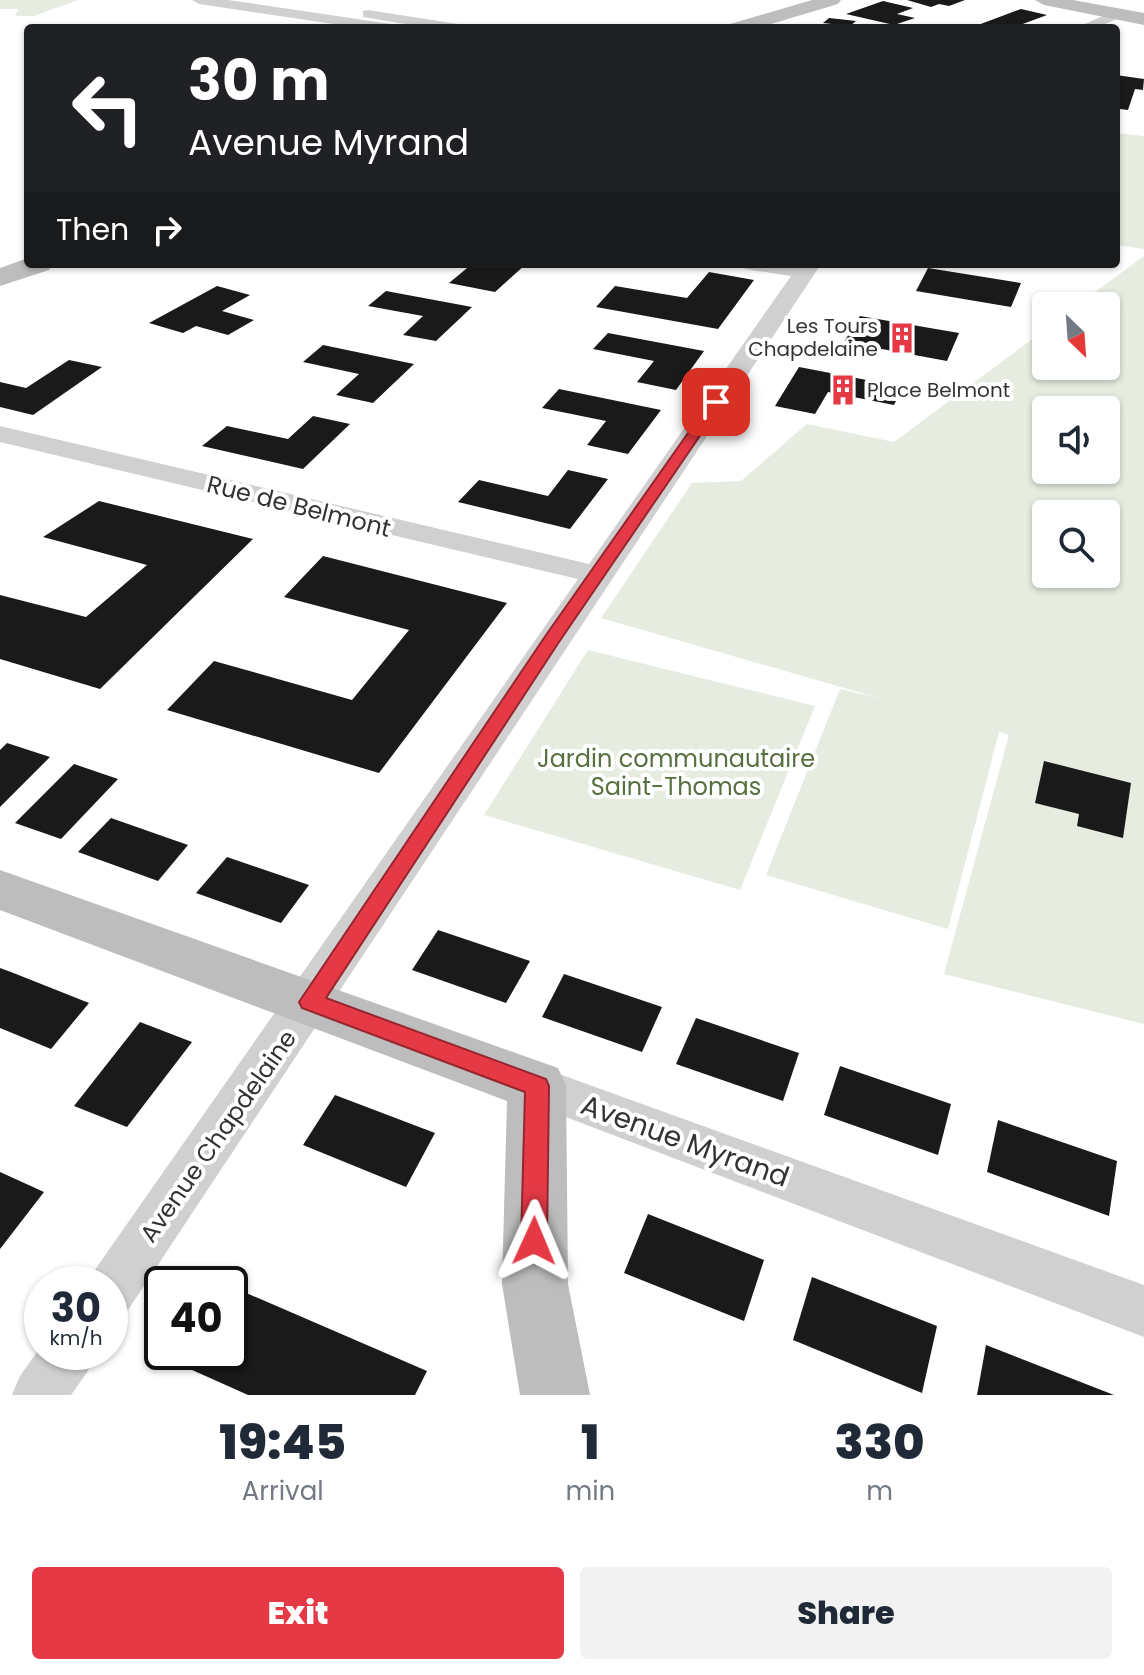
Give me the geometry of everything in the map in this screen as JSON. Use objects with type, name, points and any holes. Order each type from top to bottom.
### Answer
[{"type":"street","points":[[199,0],[364,24]]},
{"type":"street","points":[[267,0],[431,24]]},
{"type":"street","points":[[797,9],[818,0]]},
{"type":"street","points":[[750,24],[832,0]]},
{"type":"street","points":[[1044,0],[1144,19]]},
{"type":"street","points":[[1093,24],[1114,15]]},
{"type":"street","points":[[0,277],[27,268]]},
{"type":"street","name":"Avenue Chapdelaine","points":[[128,1266],[807,268]]},
{"type":"street","name":"Rue de Belmont","points":[[0,434],[599,575]]},
{"type":"street","name":"Avenue Myrand","points":[[0,889],[1144,1311]]},
{"type":"street","points":[[537,1086],[535,1284],[555,1395]]},
{"type":"street","points":[[39,1395],[56,1370]]},
{"type":"green space","points":[[0,0],[78,0],[34,16],[15,16],[18,9],[0,9]]},
{"type":"green space","points":[[1120,133],[1144,136],[1144,249],[1120,246]]},
{"type":"green space","points":[[1144,256],[1144,1024],[944,974],[1009,735],[999,732],[948,929],[766,875],[840,689],[879,698],[601,618],[692,483],[741,481],[807,424],[894,442],[1032,339],[1032,380],[1120,380],[1120,292],[1095,292]]},
{"type":"green space","name":"Jardin communautaire Saint-Thomas","points":[[588,650],[815,706],[740,890],[484,815]]},
{"type":"building","points":[[907,0],[965,0],[949,6],[939,4],[931,7]]},
{"type":"building","points":[[883,1],[913,8],[897,14],[915,18],[890,24],[846,14]]},
{"type":"building","points":[[1021,9],[1047,15],[1023,24],[981,24]]},
{"type":"building","points":[[829,18],[856,21],[852,24],[823,23]]},
{"type":"building","points":[[1120,76],[1144,79],[1143,90],[1135,89],[1128,110],[1120,109]]},
{"type":"building","points":[[467,268],[522,268],[495,292],[449,283]]},
{"type":"building","name":"Les Tours Chapdelaine","points":[[928,268],[1021,283],[1011,307],[916,291]]},
{"type":"building","points":[[709,272],[754,280],[718,329],[596,307],[615,286],[687,298]]},
{"type":"building","points":[[217,286],[250,295],[222,311],[254,320],[228,335],[196,326],[183,333],[149,323]]},
{"type":"building","points":[[386,291],[472,307],[436,341],[403,335],[423,316],[368,306]]},
{"type":"building","name":"Les Tours Chapdelaine","points":[[860,316],[959,333],[947,361],[844,342]]},
{"type":"building","points":[[608,333],[704,351],[676,390],[637,382],[654,361],[593,349]]},
{"type":"building","points":[[323,345],[414,364],[373,403],[336,395],[359,374],[303,362]]},
{"type":"building","points":[[69,360],[102,367],[33,415],[0,407],[0,382],[26,388]]},
{"type":"building","name":"Place Belmont","points":[[799,367],[903,387],[894,405],[828,392],[815,414],[775,406]]},
{"type":"building","points":[[559,389],[661,410],[628,454],[587,445],[606,421],[542,408]]},
{"type":"building","points":[[313,416],[350,424],[303,469],[202,446],[227,426],[288,439]]},
{"type":"building","points":[[568,470],[608,479],[570,529],[458,502],[479,480],[548,496]]},
{"type":"building","points":[[99,501],[253,539],[100,689],[0,659],[0,595],[86,617],[147,565],[43,537]]},
{"type":"building","points":[[323,556],[507,603],[379,773],[167,710],[214,661],[352,700],[409,630],[284,597]]},
{"type":"building","points":[[7,743],[50,757],[0,807],[0,750]]},
{"type":"building","points":[[1044,761],[1131,783],[1123,838],[1077,826],[1079,814],[1035,803]]},
{"type":"building","points":[[74,764],[118,779],[61,839],[15,823]]},
{"type":"building","points":[[111,818],[188,845],[158,881],[78,852]]},
{"type":"building","points":[[227,857],[309,885],[281,923],[196,893]]},
{"type":"building","points":[[438,930],[530,961],[506,1003],[412,970]]},
{"type":"building","points":[[0,968],[89,1003],[51,1049],[0,1028]]},
{"type":"building","points":[[564,974],[662,1007],[642,1052],[542,1017]]},
{"type":"building","points":[[696,1018],[799,1053],[783,1101],[676,1064]]},
{"type":"building","points":[[140,1022],[192,1042],[127,1127],[74,1106]]},
{"type":"building","points":[[840,1066],[951,1104],[938,1155],[824,1115]]},
{"type":"building","points":[[335,1095],[435,1133],[406,1187],[303,1145]]},
{"type":"building","points":[[998,1120],[1117,1161],[1109,1216],[987,1172]]},
{"type":"building","points":[[0,1172],[44,1192],[0,1249]]},
{"type":"building","points":[[648,1214],[764,1260],[744,1321],[624,1273]]},
{"type":"building","points":[[812,1277],[937,1326],[922,1393],[793,1340]]},
{"type":"building","points":[[248,1294],[427,1371],[415,1395],[248,1395],[192,1370],[248,1370]]},
{"type":"building","points":[[986,1345],[1114,1395],[977,1395]]},
{"type":"place","name":"Les Tours Chapdelaine","points":[[902,338]]},
{"type":"place","name":"Place Belmont","points":[[843,390]]},
{"type":"route","points":[[534,1241],[537,1086],[310,1002],[552,639],[716,402]]}]
